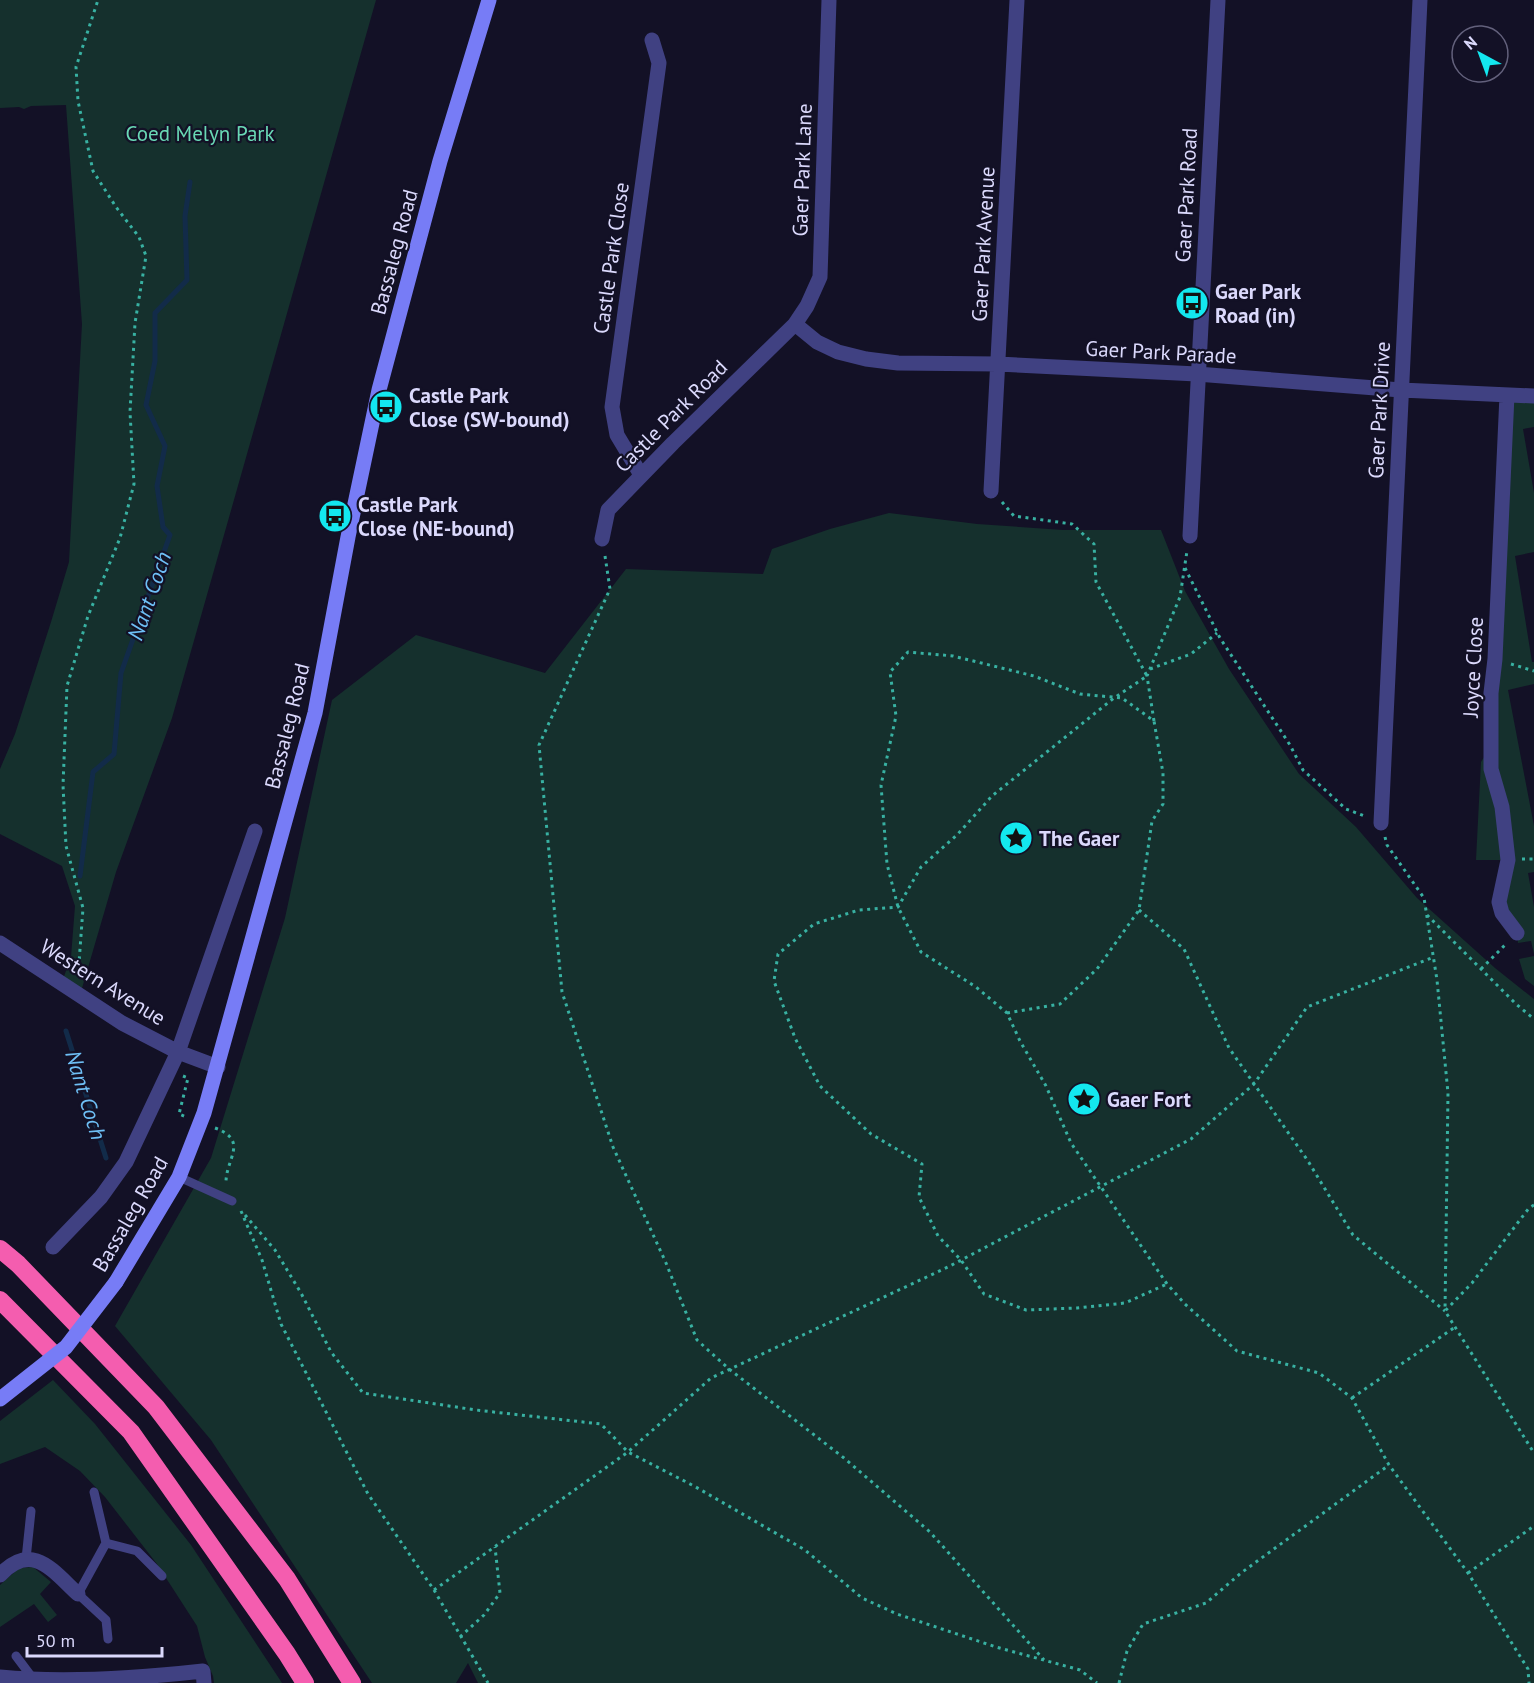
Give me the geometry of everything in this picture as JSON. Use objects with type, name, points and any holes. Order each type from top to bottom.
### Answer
[{"type":"highway","points":[[0,1249],[18,1264],[156,1407],[287,1579],[352,1683]]},
{"type":"highway","points":[[0,1300],[131,1432],[305,1683]]},
{"type":"street","name":"Bassaleg Road","points":[[0,1399],[66,1347],[116,1282],[179,1178],[201,1122],[315,713],[348,537],[379,390],[440,161],[489,0]]},
{"type":"street","name":"Gaer Park Lane","points":[[790,328],[807,306],[819,277],[829,0]]},
{"type":"street","name":"Gaer Park Avenue","points":[[992,491],[1017,0]]},
{"type":"street","name":"Gaer Park Road","points":[[1190,536],[1218,0]]},
{"type":"street","name":"Gaer Park Drive","points":[[1382,823],[1420,0]]},
{"type":"street","name":"Castle Park Close","points":[[641,475],[617,435],[612,407],[659,63],[652,40]]},
{"type":"street","name":"Gaer Park Parade","points":[[790,328],[838,352],[866,359],[898,363],[998,364],[1197,374],[1401,390],[1534,396]]},
{"type":"street","name":"Castle Park Road","points":[[602,539],[608,510],[790,328]]},
{"type":"street","name":"Joyce Close","points":[[1507,394],[1495,659],[1491,693],[1491,769],[1502,807],[1509,860],[1499,902],[1502,914],[1517,933]]},
{"type":"street","name":"Bassaleg Road","points":[[53,1248],[101,1197],[126,1162],[177,1052],[255,831]]},
{"type":"street","name":"Western Avenue","points":[[0,942],[122,1023],[177,1052],[218,1067]]},
{"type":"street","points":[[0,1575],[12,1563],[26,1559],[41,1562],[78,1594]]},
{"type":"street","points":[[0,1677],[74,1680],[203,1671],[204,1683]]},
{"type":"lane","points":[[179,1178],[233,1199]]},
{"type":"lane","points":[[94,1492],[106,1544],[78,1594],[106,1620],[108,1639]]},
{"type":"lane","points":[[26,1559],[31,1511]]},
{"type":"lane","points":[[106,1544],[137,1551],[162,1576]]},
{"type":"lane","points":[[16,1656],[34,1680]]},
{"type":"path","points":[[72,989],[79,963],[83,908],[66,846],[63,785],[67,686],[88,616],[120,538],[134,484],[130,412],[135,323],[146,256],[139,237],[93,171],[78,101],[76,67],[98,0]]},
{"type":"path","points":[[992,491],[1014,516],[1072,524],[1094,544],[1096,582],[1147,676],[1163,773],[1162,804],[1152,821],[1139,910],[1097,969],[1060,1004],[1007,1014]]},
{"type":"path","points":[[898,907],[921,867],[957,835],[992,796],[1114,698],[1147,676],[1180,597],[1190,536]]},
{"type":"path","points":[[602,539],[610,589],[539,745],[562,992],[613,1147],[666,1263],[697,1340],[729,1369],[844,1458],[930,1532],[1044,1660]]},
{"type":"path","points":[[1185,568],[1217,633],[1290,745],[1303,770],[1346,809],[1382,823],[1387,845],[1424,898],[1437,980],[1448,1093],[1445,1311]]},
{"type":"path","points":[[1150,669],[1191,654],[1217,633]]},
{"type":"path","points":[[1154,721],[1122,698],[1080,694],[1035,676],[953,656],[908,652],[890,672],[896,716],[881,785],[888,864],[898,907],[921,952],[976,987],[1007,1014],[1046,1086],[1071,1143],[1167,1284],[1185,1304],[1236,1351],[1319,1373],[1352,1398],[1389,1465],[1468,1573],[1528,1669],[1529,1683]]},
{"type":"path","points":[[1495,659],[1534,671]]},
{"type":"path","points":[[898,907],[859,910],[814,924],[778,954],[774,981],[795,1038],[820,1086],[871,1134],[922,1164],[919,1197],[938,1236],[961,1260],[984,1294],[1026,1310],[1125,1304],[1167,1284]]},
{"type":"path","points":[[1139,910],[1184,949],[1229,1048],[1308,1161],[1353,1235],[1445,1311],[1534,1453]]},
{"type":"path","points":[[1426,914],[1534,1019]]},
{"type":"path","points":[[1481,969],[1517,933]]},
{"type":"path","points":[[434,1590],[628,1452],[711,1378],[961,1260],[1191,1139],[1254,1084],[1307,1007],[1434,957]]},
{"type":"path","points":[[170,1068],[188,1078],[179,1114],[227,1132],[233,1139],[234,1148],[225,1182],[233,1199],[274,1250],[301,1293],[331,1352],[363,1393],[476,1410],[601,1424],[628,1452],[694,1486],[805,1550],[862,1598],[897,1614],[996,1647],[1080,1670],[1096,1683]]},
{"type":"path","points":[[1445,1311],[1472,1283],[1528,1208],[1534,1205]]},
{"type":"path","points":[[243,1213],[262,1260],[281,1324],[368,1494],[434,1590],[488,1683]]},
{"type":"path","points":[[1352,1398],[1455,1327]]},
{"type":"path","points":[[1119,1683],[1127,1651],[1143,1624],[1206,1603],[1241,1573],[1389,1465]]},
{"type":"path","points":[[1468,1573],[1534,1526]]},
{"type":"path","points":[[460,1637],[484,1615],[500,1593],[495,1547]]},
{"type":"green space","name":"Coed Melyn Park","points":[[0,0],[376,0],[172,718],[116,872],[80,995],[62,982],[71,957],[75,906],[62,866],[0,834],[0,769],[15,734],[69,562],[82,324],[66,105],[31,106],[24,109],[0,108]]},
{"type":"green space","points":[[1507,395],[1534,396],[1534,427],[1523,429],[1534,493],[1534,552],[1515,556],[1532,662],[1534,662],[1534,684],[1508,690],[1534,826],[1534,872],[1528,873],[1534,907],[1534,954],[1531,941],[1518,943],[1517,933],[1502,913],[1508,860],[1476,860],[1481,762],[1491,746]]},
{"type":"green space","name":"Gaer Fort","points":[[889,513],[977,524],[1063,530],[1161,530],[1185,591],[1229,669],[1299,774],[1356,827],[1417,898],[1495,968],[1534,999],[1534,1683],[478,1683],[468,1663],[456,1683],[372,1683],[211,1440],[115,1326],[211,1158],[285,918],[332,700],[416,635],[545,673],[626,569],[763,574],[772,549],[830,529]]},
{"type":"green space","points":[[1534,956],[1534,986],[1525,979],[1519,959]]},
{"type":"green space","points":[[53,1380],[95,1424],[191,1545],[282,1683],[214,1683],[197,1626],[157,1564],[105,1497],[80,1471],[45,1447],[0,1464],[0,1421]]},
{"type":"green space","points":[[33,1567],[51,1582],[40,1594],[57,1615],[48,1622],[34,1604],[0,1627],[0,1585],[19,1568]]},
{"type":"waterway","name":"Nant Coch","points":[[80,876],[93,772],[114,754],[121,673],[170,535],[163,527],[157,486],[165,446],[146,405],[155,361],[155,313],[187,280],[185,216],[190,182]]},
{"type":"waterway","name":"Nant Coch","points":[[66,1031],[106,1158]]},
{"type":"place","name":"Gaer Park Road (in)","points":[[1192,303]]},
{"type":"place","name":"Castle Park Close (SW-bound)","points":[[386,407]]},
{"type":"place","name":"Castle Park Close (NE-bound)","points":[[335,516]]},
{"type":"place","name":"The Gaer","points":[[1016,838]]},
{"type":"place","name":"Gaer Fort","points":[[1084,1099]]}]
